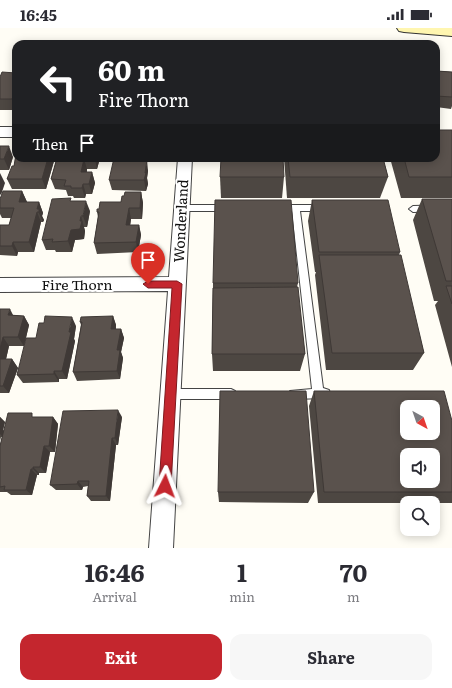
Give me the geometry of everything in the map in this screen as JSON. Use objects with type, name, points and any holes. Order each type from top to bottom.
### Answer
[{"type":"main road","points":[[404,28],[452,32]]},
{"type":"street","points":[[0,132],[12,132]]},
{"type":"street","name":"Wonderland","points":[[161,548],[185,162]]},
{"type":"street","name":"Fire Thorn","points":[[0,285],[177,284]]},
{"type":"lane","points":[[182,208],[235,208]]},
{"type":"lane","points":[[273,208],[334,208]]},
{"type":"lane","points":[[296,208],[318,393]]},
{"type":"lane","points":[[413,208],[452,208]]},
{"type":"lane","points":[[287,394],[333,393]]},
{"type":"lane","points":[[170,394],[240,394]]},
{"type":"building","points":[[440,71],[452,72],[452,97],[440,96]]},
{"type":"building","points":[[2,72],[12,73],[12,99],[0,99],[0,77]]},
{"type":"building","points":[[440,130],[452,130],[452,177],[409,177],[405,162],[440,162]]},
{"type":"building","points":[[0,146],[9,146],[4,159],[0,159]]},
{"type":"building","points":[[15,162],[47,162],[42,179],[7,179],[12,166],[14,166]]},
{"type":"building","points":[[56,162],[83,162],[81,172],[92,172],[89,184],[83,184],[82,188],[71,188],[71,186],[64,186],[66,180],[51,179]]},
{"type":"building","points":[[113,162],[147,162],[144,180],[109,180]]},
{"type":"building","points":[[221,162],[283,162],[284,177],[220,177]]},
{"type":"building","points":[[288,162],[384,162],[388,177],[290,177]]},
{"type":"building","points":[[3,191],[22,191],[19,202],[39,202],[37,209],[39,209],[39,212],[37,212],[29,242],[13,242],[12,246],[0,246],[0,225],[9,225],[14,208],[0,208],[0,199]]},
{"type":"building","points":[[125,192],[141,192],[140,208],[129,208],[126,225],[139,225],[136,242],[94,243],[99,212],[97,212],[97,209],[99,209],[100,202],[121,202],[122,196],[124,196]]},
{"type":"building","points":[[71,198],[70,201],[86,201],[83,216],[81,216],[80,221],[82,221],[80,229],[71,230],[68,241],[52,242],[53,239],[42,240],[52,199]]},
{"type":"building","points":[[422,199],[452,199],[452,281],[446,281]]},
{"type":"building","points":[[215,200],[291,200],[298,283],[213,283]]},
{"type":"building","points":[[312,200],[388,200],[400,252],[319,252]]},
{"type":"building","points":[[319,255],[401,255],[424,353],[332,353]]},
{"type":"building","points":[[446,286],[452,286],[452,304]]},
{"type":"building","points":[[298,287],[305,354],[212,354],[213,288]]},
{"type":"building","points":[[0,309],[10,309],[8,315],[24,316],[18,337],[3,337],[0,349]]},
{"type":"building","points":[[45,316],[72,317],[69,332],[71,332],[62,371],[54,371],[54,374],[17,375],[26,338],[36,338],[39,323],[44,323]]},
{"type":"building","points":[[113,316],[111,329],[121,329],[117,350],[120,350],[117,371],[73,372],[82,322],[80,322],[81,317]]},
{"type":"building","points":[[0,359],[12,359],[3,386],[0,386]]},
{"type":"building","points":[[220,391],[306,391],[314,492],[218,492]]},
{"type":"building","points":[[314,391],[444,391],[452,421],[452,492],[324,492]]},
{"type":"building","points":[[118,410],[115,438],[112,438],[106,496],[87,496],[89,481],[78,481],[77,484],[50,485],[63,411]]},
{"type":"building","points":[[8,413],[32,413],[32,417],[53,417],[49,446],[44,446],[40,467],[33,467],[33,469],[31,469],[26,490],[4,490],[5,486],[0,487],[0,446]]},
{"type":"route","points":[[148,284],[177,284],[165,486]]}]
